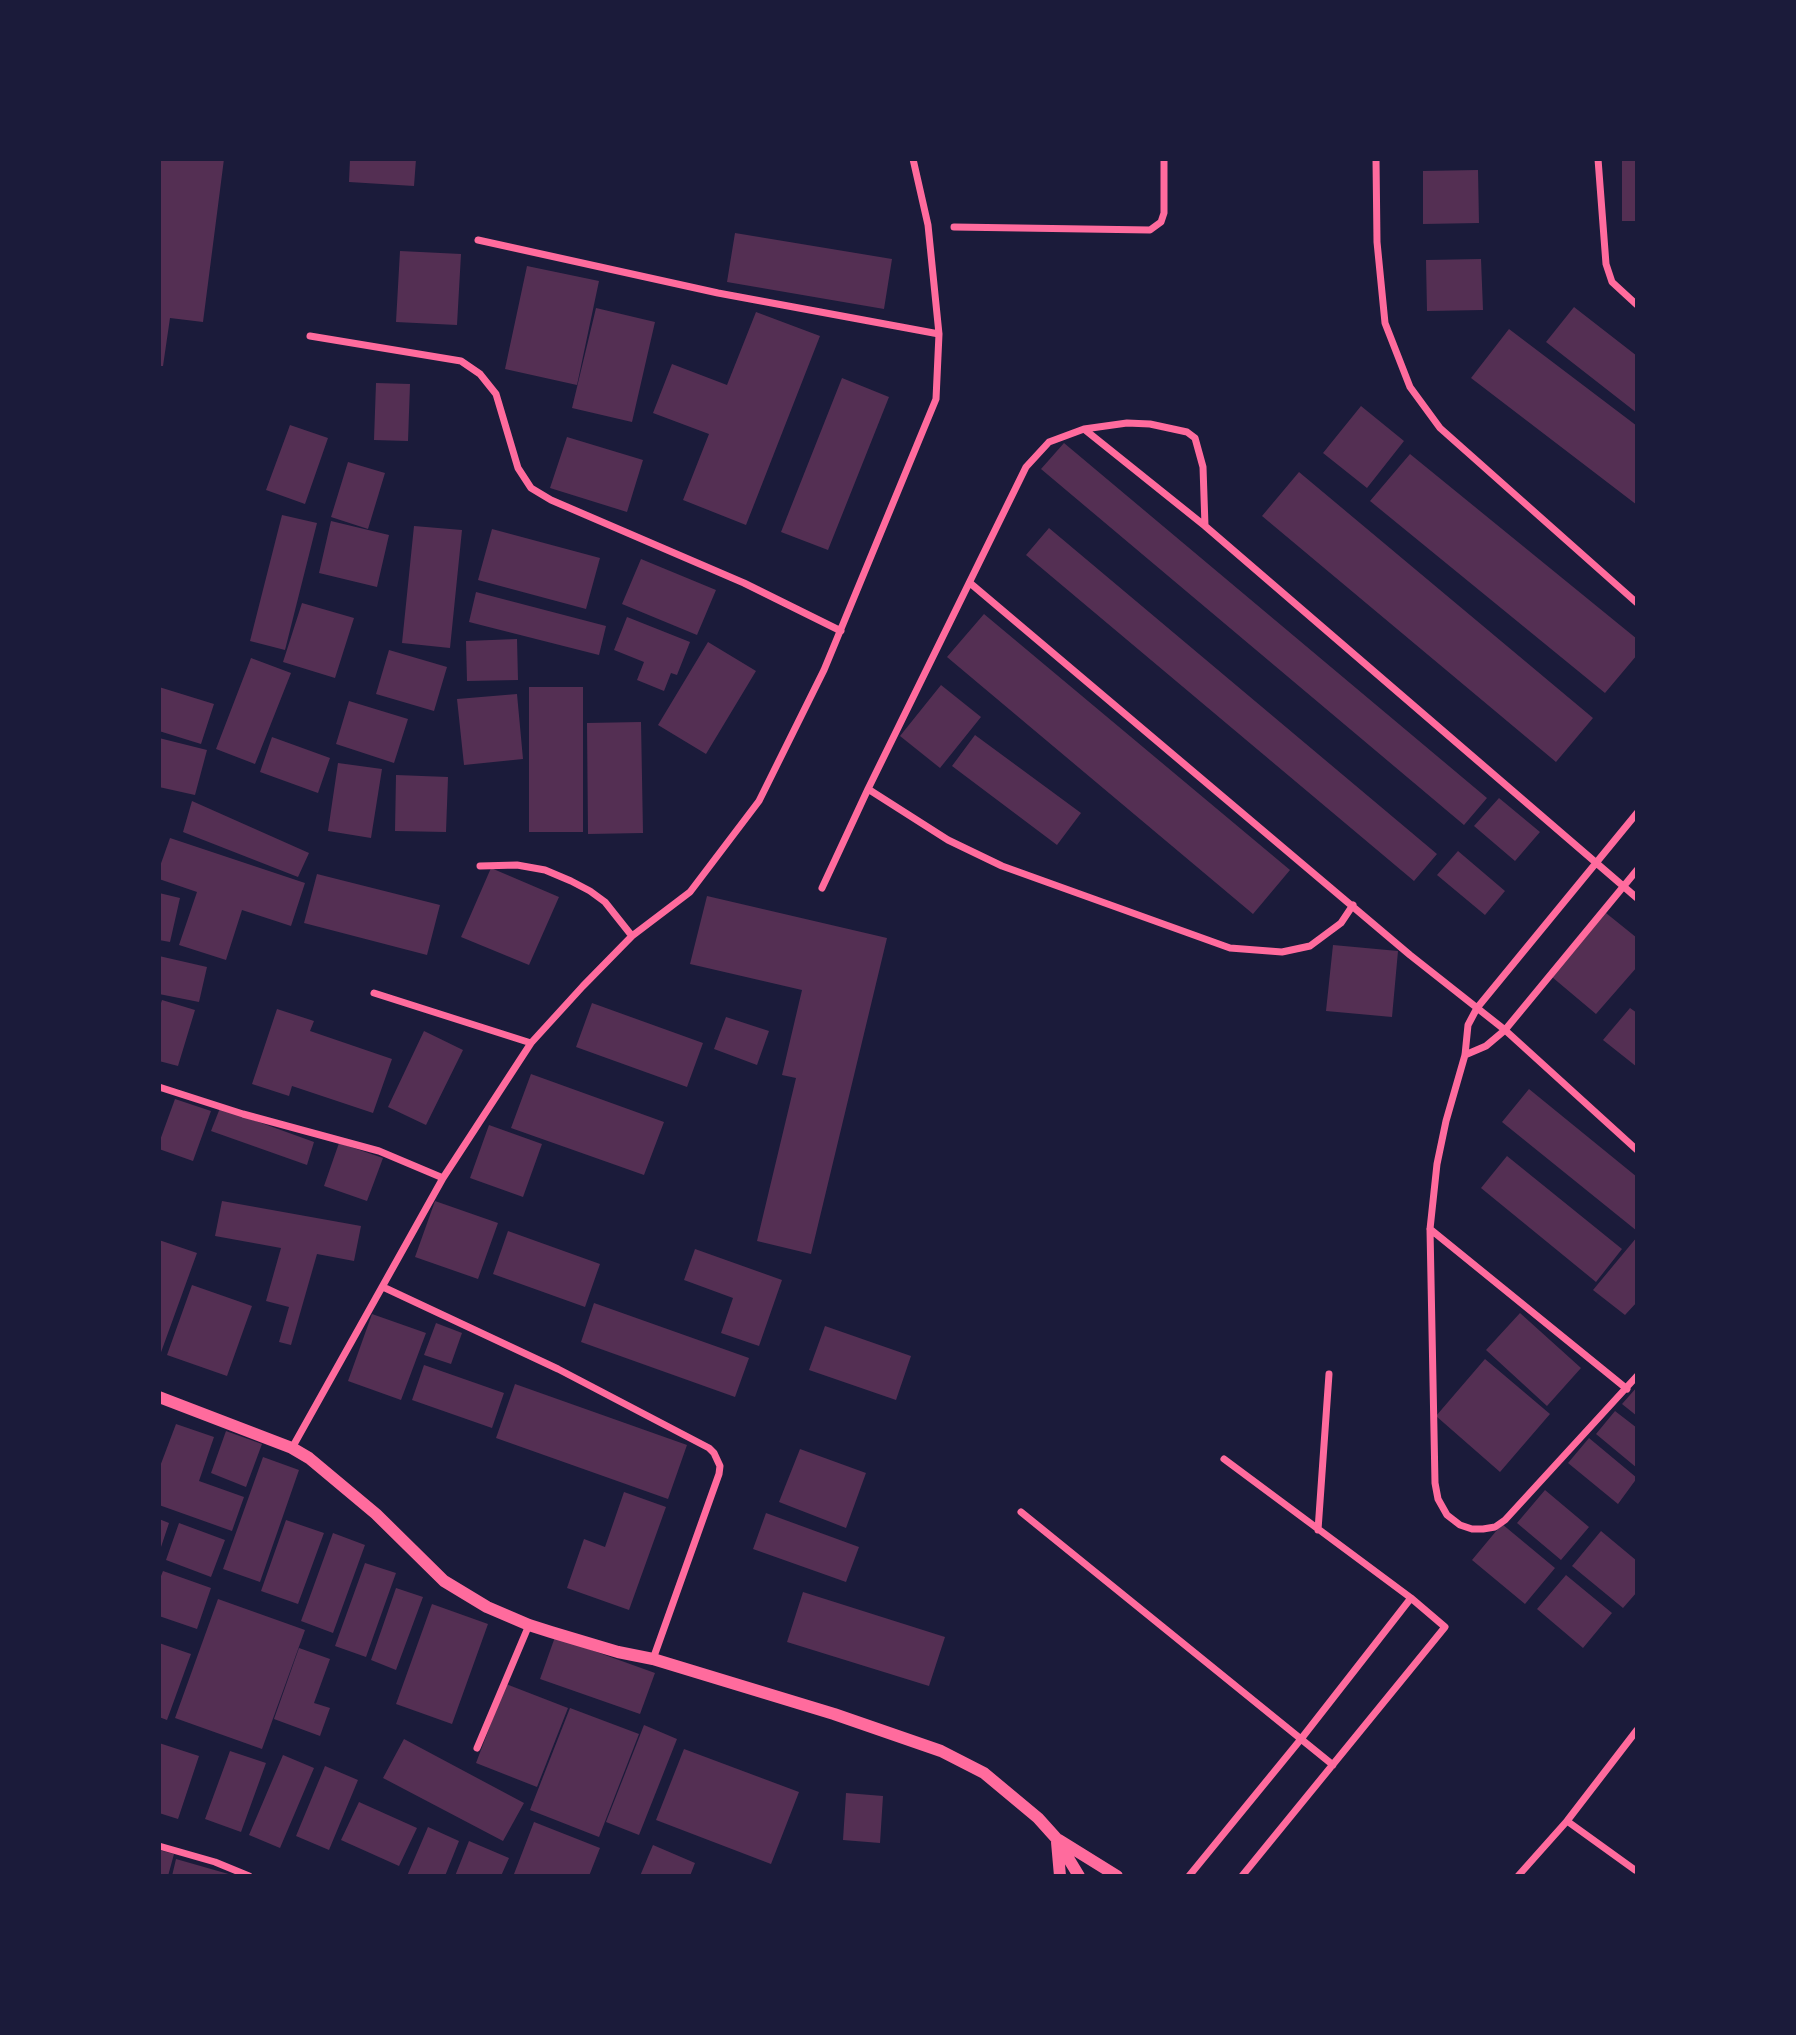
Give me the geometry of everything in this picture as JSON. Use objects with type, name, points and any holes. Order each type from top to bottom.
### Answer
[{"type":"street","points":[[292,1448],[443,1178],[531,1043],[632,936],[690,892],[759,801],[824,670],[936,398],[939,334],[928,225],[913,159]]},
{"type":"street","points":[[954,227],[1150,230],[1161,222],[1164,213],[1164,159]]},
{"type":"street","points":[[1376,159],[1377,242],[1385,323],[1410,387],[1440,428],[1637,603]]},
{"type":"street","points":[[1598,159],[1606,264],[1612,282],[1637,305]]},
{"type":"street","points":[[478,240],[718,293],[939,334]]},
{"type":"street","points":[[310,335],[461,361],[480,374],[496,394],[518,468],[531,488],[551,500],[744,583],[841,631]]},
{"type":"street","points":[[822,888],[1026,467],[1049,442],[1084,429],[1127,423],[1150,424],[1187,432],[1195,438],[1203,467],[1205,526]]},
{"type":"street","points":[[1084,429],[1205,526],[1637,898]]},
{"type":"street","points":[[970,583],[1410,955],[1505,1030],[1637,1150]]},
{"type":"street","points":[[868,789],[948,840],[1002,866],[1230,948],[1282,952],[1310,946],[1341,923],[1353,905]]},
{"type":"street","points":[[1637,813],[1477,1008],[1468,1025],[1465,1055],[1437,1164],[1430,1229],[1435,1483],[1438,1499],[1447,1515],[1460,1525],[1472,1529],[1495,1527],[1505,1520],[1637,1376]]},
{"type":"street","points":[[480,866],[517,865],[545,870],[571,881],[605,902],[632,936]]},
{"type":"street","points":[[1465,1055],[1486,1046],[1505,1030],[1637,870]]},
{"type":"street","points":[[374,993],[531,1043]]},
{"type":"street","points":[[159,1087],[243,1114],[379,1151],[443,1178]]},
{"type":"street","points":[[1430,1229],[1627,1388]]},
{"type":"street","points":[[383,1287],[558,1369],[714,1453],[720,1466],[719,1474],[653,1660]]},
{"type":"street","points":[[1318,1530],[1329,1374]]},
{"type":"street","points":[[159,1397],[292,1448],[309,1458],[376,1514],[444,1581],[487,1607],[529,1625],[834,1714],[941,1751],[984,1773],[1038,1818],[1056,1838],[1079,1876]]},
{"type":"street","points":[[1224,1459],[1411,1598],[1445,1627],[1242,1876]]},
{"type":"street","points":[[1021,1512],[1333,1765]]},
{"type":"street","points":[[1189,1876],[1411,1598]]},
{"type":"street","points":[[477,1748],[529,1625]]},
{"type":"street","points":[[1518,1876],[1567,1821],[1637,1730]]},
{"type":"street","points":[[1567,1821],[1634,1872]]},
{"type":"street","points":[[1056,1838],[1060,1876]]},
{"type":"street","points":[[1056,1838],[1117,1876]]},
{"type":"street","points":[[159,1846],[215,1862],[249,1876]]},
{"type":"building","points":[[159,159],[224,159],[203,322],[170,318],[163,366],[159,366]]},
{"type":"building","points":[[350,159],[416,159],[414,186],[349,182]]},
{"type":"building","points":[[1622,159],[1637,159],[1637,221],[1622,221]]},
{"type":"building","points":[[1478,170],[1479,223],[1423,224],[1423,171]]},
{"type":"building","points":[[735,233],[892,259],[884,309],[727,282]]},
{"type":"building","points":[[400,251],[461,254],[457,325],[396,322]]},
{"type":"building","points":[[1481,259],[1483,310],[1427,311],[1426,260]]},
{"type":"building","points":[[527,266],[599,281],[577,385],[505,369]]},
{"type":"building","points":[[1574,307],[1637,356],[1637,413],[1546,342]]},
{"type":"building","points":[[596,308],[655,322],[632,422],[572,408]]},
{"type":"building","points":[[756,312],[820,336],[746,525],[683,500],[709,434],[653,413],[672,364],[727,385]]},
{"type":"building","points":[[1509,329],[1637,426],[1637,505],[1471,378]]},
{"type":"building","points":[[842,378],[889,397],[828,550],[781,532]]},
{"type":"building","points":[[376,383],[410,384],[408,441],[374,440]]},
{"type":"building","points":[[1361,406],[1404,441],[1367,488],[1323,453]]},
{"type":"building","points":[[290,425],[328,438],[305,504],[266,490]]},
{"type":"building","points":[[567,437],[643,460],[627,512],[550,488]]},
{"type":"building","points":[[1064,443],[1487,798],[1464,825],[1041,469]]},
{"type":"building","points":[[1410,454],[1637,639],[1637,655],[1605,693],[1370,501]]},
{"type":"building","points":[[348,462],[385,473],[368,529],[331,517]]},
{"type":"building","points":[[1299,472],[1593,718],[1556,762],[1262,516]]},
{"type":"building","points":[[282,515],[317,523],[285,650],[250,641]]},
{"type":"building","points":[[331,521],[389,535],[377,587],[319,573]]},
{"type":"building","points":[[414,526],[462,530],[450,648],[402,643]]},
{"type":"building","points":[[1049,528],[1437,854],[1414,881],[1026,555]]},
{"type":"building","points":[[492,529],[600,558],[586,609],[478,580]]},
{"type":"building","points":[[641,559],[716,590],[697,635],[622,604]]},
{"type":"building","points":[[476,592],[606,626],[599,655],[469,622]]},
{"type":"building","points":[[302,603],[354,618],[335,678],[283,662]]},
{"type":"building","points":[[984,614],[1290,870],[1253,914],[947,657]]},
{"type":"building","points":[[627,617],[690,642],[677,675],[671,673],[664,691],[637,680],[644,662],[614,650]]},
{"type":"building","points":[[517,639],[518,680],[467,681],[466,641]]},
{"type":"building","points":[[708,642],[756,671],[706,754],[658,725]]},
{"type":"building","points":[[389,650],[447,667],[434,711],[376,694]]},
{"type":"building","points":[[251,658],[291,673],[255,764],[216,749]]},
{"type":"building","points":[[941,685],[981,717],[940,768],[900,736]]},
{"type":"building","points":[[159,687],[214,704],[201,744],[159,731]]},
{"type":"building","points":[[529,687],[583,687],[583,832],[529,832]]},
{"type":"building","points":[[517,694],[523,759],[464,765],[457,699]]},
{"type":"building","points":[[349,701],[408,719],[394,763],[336,744]]},
{"type":"building","points":[[641,722],[643,833],[588,834],[587,723]]},
{"type":"building","points":[[975,735],[1081,813],[1057,845],[952,766]]},
{"type":"building","points":[[272,737],[330,758],[318,793],[260,772]]},
{"type":"building","points":[[159,738],[207,750],[195,795],[159,787]]},
{"type":"building","points":[[338,763],[382,769],[371,838],[328,831]]},
{"type":"building","points":[[396,775],[448,777],[446,832],[395,831]]},
{"type":"building","points":[[1499,798],[1540,832],[1515,861],[1474,826]]},
{"type":"building","points":[[192,801],[309,853],[298,877],[183,832]]},
{"type":"building","points":[[170,838],[305,883],[291,926],[242,910],[226,960],[179,945],[197,892],[159,879],[159,869]]},
{"type":"building","points":[[1458,851],[1505,891],[1485,915],[1437,875]]},
{"type":"building","points":[[491,868],[559,897],[529,965],[461,937]]},
{"type":"building","points":[[317,874],[440,905],[427,955],[304,923]]},
{"type":"building","points":[[159,893],[180,898],[170,942],[159,940]]},
{"type":"building","points":[[707,896],[887,938],[811,1254],[757,1241],[796,1078],[782,1075],[802,990],[690,964]]},
{"type":"building","points":[[1606,913],[1637,938],[1637,967],[1596,1014],[1552,977]]},
{"type":"building","points":[[1333,945],[1398,951],[1392,1017],[1326,1011]]},
{"type":"building","points":[[159,956],[207,967],[199,1002],[159,994]]},
{"type":"building","points":[[162,1000],[195,1010],[178,1066],[159,1061],[159,1009]]},
{"type":"building","points":[[592,1003],[703,1043],[687,1087],[576,1047]]},
{"type":"building","points":[[1630,1008],[1637,1013],[1637,1067],[1603,1040]]},
{"type":"building","points":[[277,1009],[314,1021],[310,1031],[392,1059],[373,1113],[292,1086],[289,1096],[252,1084]]},
{"type":"building","points":[[726,1017],[769,1031],[757,1065],[714,1049]]},
{"type":"building","points":[[424,1031],[463,1050],[426,1125],[388,1107]]},
{"type":"building","points":[[531,1074],[664,1122],[644,1175],[511,1128]]},
{"type":"building","points":[[1529,1089],[1637,1177],[1637,1231],[1502,1122]]},
{"type":"building","points":[[175,1099],[211,1111],[193,1161],[159,1149]]},
{"type":"building","points":[[220,1108],[314,1142],[307,1165],[211,1131]]},
{"type":"building","points":[[489,1125],[542,1144],[523,1197],[470,1178]]},
{"type":"building","points":[[339,1143],[383,1158],[367,1201],[324,1186]]},
{"type":"building","points":[[1507,1156],[1622,1249],[1596,1282],[1481,1188]]},
{"type":"building","points":[[222,1201],[361,1226],[354,1261],[317,1254],[291,1345],[279,1342],[289,1307],[266,1301],[281,1248],[215,1236]]},
{"type":"building","points":[[435,1201],[498,1223],[478,1279],[415,1257]]},
{"type":"building","points":[[508,1231],[600,1264],[585,1307],[493,1274]]},
{"type":"building","points":[[1637,1237],[1637,1302],[1625,1315],[1593,1290]]},
{"type":"building","points":[[159,1240],[197,1253],[160,1355],[159,1355]]},
{"type":"building","points":[[695,1249],[782,1280],[759,1346],[721,1333],[733,1298],[684,1280]]},
{"type":"building","points":[[192,1285],[252,1306],[227,1376],[167,1355]]},
{"type":"building","points":[[594,1303],[749,1358],[735,1397],[581,1342]]},
{"type":"building","points":[[1520,1313],[1581,1368],[1547,1406],[1486,1350]]},
{"type":"building","points":[[372,1314],[426,1333],[401,1400],[348,1381]]},
{"type":"building","points":[[436,1323],[462,1333],[451,1364],[424,1355]]},
{"type":"building","points":[[825,1326],[911,1356],[896,1400],[809,1370]]},
{"type":"building","points":[[1485,1359],[1550,1414],[1500,1472],[1436,1416]]},
{"type":"building","points":[[424,1365],[504,1393],[492,1428],[412,1400]]},
{"type":"building","points":[[515,1384],[687,1445],[668,1499],[496,1438]]},
{"type":"building","points":[[1637,1387],[1637,1416],[1622,1404]]},
{"type":"building","points":[[1615,1411],[1637,1428],[1637,1468],[1596,1434]]},
{"type":"building","points":[[176,1424],[214,1437],[199,1481],[244,1497],[232,1531],[159,1505],[159,1469]]},
{"type":"building","points":[[226,1431],[262,1444],[246,1487],[211,1473]]},
{"type":"building","points":[[1589,1438],[1637,1478],[1618,1504],[1568,1463]]},
{"type":"building","points":[[800,1449],[866,1473],[846,1528],[779,1502]]},
{"type":"building","points":[[263,1457],[299,1470],[260,1582],[223,1569]]},
{"type":"building","points":[[1545,1490],[1589,1527],[1561,1560],[1517,1523]]},
{"type":"building","points":[[624,1492],[666,1507],[629,1610],[567,1588],[584,1539],[605,1547]]},
{"type":"building","points":[[766,1513],[859,1547],[846,1582],[753,1549]]},
{"type":"building","points":[[159,1519],[169,1523],[160,1550],[159,1550]]},
{"type":"building","points":[[286,1520],[324,1533],[298,1604],[261,1591]]},
{"type":"building","points":[[179,1523],[225,1540],[211,1577],[166,1560]]},
{"type":"building","points":[[1502,1524],[1555,1568],[1525,1604],[1472,1560]]},
{"type":"building","points":[[1601,1531],[1637,1561],[1637,1592],[1623,1608],[1572,1566]]},
{"type":"building","points":[[333,1533],[365,1545],[333,1633],[301,1621]]},
{"type":"building","points":[[365,1563],[396,1573],[366,1657],[335,1646]]},
{"type":"building","points":[[163,1571],[211,1588],[197,1629],[159,1616],[159,1581]]},
{"type":"building","points":[[1566,1575],[1612,1613],[1583,1648],[1537,1609]]},
{"type":"building","points":[[396,1588],[423,1597],[396,1670],[371,1660]]},
{"type":"building","points":[[803,1592],[945,1637],[929,1686],[787,1642]]},
{"type":"building","points":[[218,1599],[305,1630],[262,1749],[175,1718]]},
{"type":"building","points":[[432,1604],[488,1624],[452,1724],[396,1704]]},
{"type":"building","points":[[555,1637],[655,1673],[640,1714],[540,1679]]},
{"type":"building","points":[[159,1643],[191,1654],[167,1720],[159,1717]]},
{"type":"building","points":[[299,1648],[330,1659],[314,1703],[330,1708],[320,1736],[274,1719]]},
{"type":"building","points":[[506,1684],[568,1708],[537,1787],[476,1763]]},
{"type":"building","points":[[570,1708],[639,1734],[599,1837],[530,1810]]},
{"type":"building","points":[[644,1725],[677,1739],[639,1835],[606,1822]]},
{"type":"building","points":[[404,1739],[524,1803],[503,1841],[383,1778]]},
{"type":"building","points":[[159,1743],[199,1756],[178,1819],[159,1813]]},
{"type":"building","points":[[684,1749],[799,1792],[771,1864],[656,1820]]},
{"type":"building","points":[[230,1751],[266,1763],[241,1832],[205,1819]]},
{"type":"building","points":[[283,1755],[314,1768],[280,1848],[249,1835]]},
{"type":"building","points":[[325,1766],[358,1780],[329,1850],[296,1836]]},
{"type":"building","points":[[846,1793],[883,1796],[880,1843],[843,1840]]},
{"type":"building","points":[[359,1802],[417,1828],[399,1866],[341,1840]]},
{"type":"building","points":[[534,1822],[600,1848],[589,1876],[514,1874]]},
{"type":"building","points":[[428,1827],[459,1841],[445,1876],[407,1876]]},
{"type":"building","points":[[469,1841],[509,1858],[501,1876],[455,1876]]},
{"type":"building","points":[[653,1845],[695,1863],[690,1876],[640,1876]]},
{"type":"building","points":[[159,1850],[174,1854],[168,1876],[159,1876]]},
{"type":"building","points":[[176,1859],[232,1875],[232,1876],[172,1876]]}]
